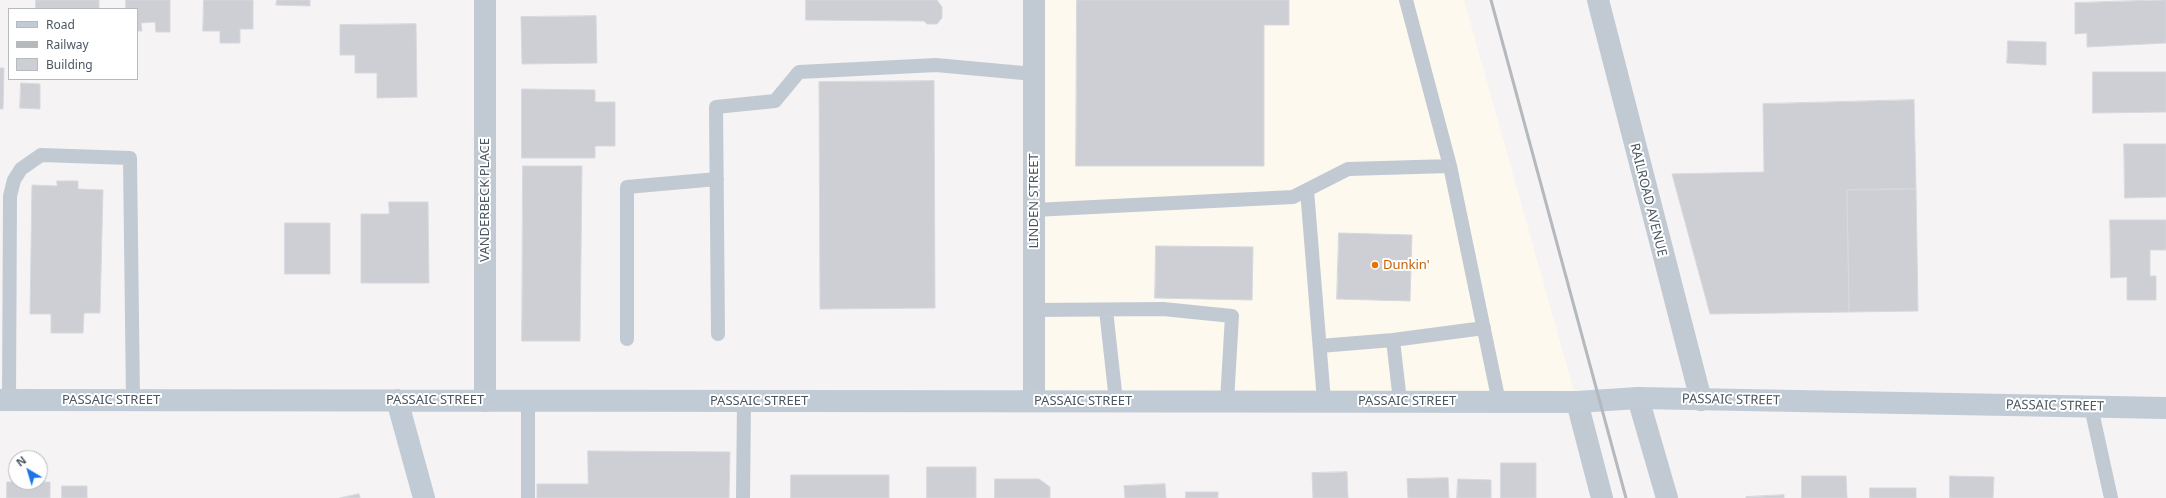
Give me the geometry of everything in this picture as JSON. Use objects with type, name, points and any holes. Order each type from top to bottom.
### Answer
[{"type":"main road","name":"PASSAIC STREET","points":[[5,400],[1577,402],[1638,398],[2166,408]]},
{"type":"main road","points":[[397,400],[424,498]]},
{"type":"street","name":"VANDERBECK PLACE","points":[[485,400],[486,0]]},
{"type":"street","name":"LINDEN STREET","points":[[1034,0],[1034,401]]},
{"type":"street","name":"RAILROAD AVENUE","points":[[1598,0],[1700,400]]},
{"type":"street","points":[[1638,398],[1667,498]]},
{"type":"street","points":[[1577,402],[1602,498]]},
{"type":"lane","points":[[1406,0],[1450,166],[1499,402]]},
{"type":"lane","points":[[718,334],[716,107],[775,101],[799,72],[936,65],[1034,74]]},
{"type":"lane","points":[[5,400],[10,196],[14,180],[21,169],[41,155],[130,158],[133,400]]},
{"type":"lane","points":[[1034,210],[1293,197],[1348,168],[1450,166]]},
{"type":"lane","points":[[627,339],[627,187],[717,179]]},
{"type":"lane","points":[[1307,190],[1324,401]]},
{"type":"lane","points":[[1034,310],[1163,309],[1232,316],[1227,401]]},
{"type":"lane","points":[[1106,310],[1116,401]]},
{"type":"lane","points":[[1320,346],[1393,340],[1484,328]]},
{"type":"lane","points":[[1393,340],[1400,402]]},
{"type":"lane","points":[[528,400],[528,498]]},
{"type":"lane","points":[[743,498],[744,401]]},
{"type":"lane","points":[[2091,407],[2111,498]]},
{"type":"shaded area","points":[[1034,0],[1464,0],[1577,402],[1034,401]]},
{"type":"building","points":[[36,0],[99,0],[99,8],[36,8]]},
{"type":"building","points":[[126,0],[170,0],[170,32],[156,32],[155,22],[141,23],[142,31],[138,31],[138,8],[126,8]]},
{"type":"building","points":[[204,0],[253,0],[253,29],[240,29],[240,43],[220,43],[220,31],[203,31]]},
{"type":"building","points":[[277,0],[310,0],[310,6],[276,5]]},
{"type":"building","points":[[806,0],[937,0],[942,7],[942,18],[937,24],[927,24],[924,21],[806,20]]},
{"type":"building","points":[[1077,0],[1289,0],[1289,25],[1264,25],[1264,166],[1076,166]]},
{"type":"building","points":[[2166,0],[2166,43],[2087,47],[2087,33],[2075,34],[2075,3]]},
{"type":"building","points":[[596,16],[597,63],[522,64],[521,17]]},
{"type":"building","points":[[416,24],[417,97],[377,98],[377,73],[355,73],[355,55],[340,55],[340,25]]},
{"type":"building","points":[[2008,41],[2046,42],[2046,65],[2007,63]]},
{"type":"building","points":[[0,68],[4,68],[3,109],[0,109]]},
{"type":"building","points":[[2093,72],[2166,72],[2166,112],[2093,113]]},
{"type":"building","points":[[934,81],[935,308],[820,309],[819,82]]},
{"type":"building","points":[[21,83],[40,84],[40,109],[20,108]]},
{"type":"building","points":[[522,89],[595,90],[595,102],[615,102],[615,146],[595,146],[595,158],[522,158]]},
{"type":"building","points":[[1914,100],[1916,189],[1847,190],[1849,312],[1710,314],[1672,174],[1764,172],[1763,104]]},
{"type":"building","points":[[2124,144],[2166,144],[2166,197],[2125,198]]},
{"type":"building","points":[[523,166],[582,166],[580,341],[522,341]]},
{"type":"building","points":[[57,181],[78,181],[78,189],[103,190],[100,313],[84,313],[83,333],[51,333],[51,314],[30,314],[32,185],[57,186]]},
{"type":"building","points":[[1916,189],[1918,311],[1849,312],[1847,190]]},
{"type":"building","points":[[389,202],[428,202],[429,283],[361,283],[361,214],[389,214]]},
{"type":"building","points":[[2110,220],[2166,220],[2166,250],[2150,250],[2150,276],[2156,276],[2156,300],[2127,300],[2127,277],[2111,278]]},
{"type":"building","points":[[285,223],[330,223],[330,274],[285,274]]},
{"type":"building","points":[[1339,233],[1412,235],[1410,301],[1337,299]]},
{"type":"building","points":[[1156,246],[1253,247],[1252,300],[1155,298]]},
{"type":"building","points":[[588,451],[730,452],[729,498],[537,498],[537,484],[588,484]]},
{"type":"building","points":[[1501,463],[1536,463],[1536,498],[1501,498]]},
{"type":"building","points":[[927,467],[976,467],[976,498],[927,498]]},
{"type":"building","points":[[1347,472],[1348,498],[1313,498],[1312,473]]},
{"type":"building","points":[[791,475],[889,475],[889,498],[791,498]]},
{"type":"building","points":[[1802,476],[1846,476],[1847,498],[1802,498]]},
{"type":"building","points":[[1950,476],[1994,477],[1993,498],[1950,498]]},
{"type":"building","points":[[1448,478],[1449,498],[1408,498],[1407,479]]},
{"type":"building","points":[[995,479],[1039,479],[1050,487],[1050,498],[995,498]]},
{"type":"building","points":[[1458,479],[1491,480],[1491,498],[1457,498]]},
{"type":"building","points":[[7,482],[8,490],[48,490],[48,482],[50,482],[50,498],[7,498]]},
{"type":"building","points":[[1165,484],[1166,498],[1125,498],[1124,486]]},
{"type":"building","points":[[62,486],[87,486],[87,498],[62,498]]},
{"type":"building","points":[[1870,488],[1916,488],[1916,498],[1870,498]]},
{"type":"building","points":[[1186,492],[1218,492],[1218,498],[1186,498]]},
{"type":"building","points":[[359,494],[360,498],[340,498]]},
{"type":"building","points":[[1784,495],[1784,498],[1746,498],[1746,497]]},
{"type":"railway","points":[[1491,0],[1626,498]]},
{"type":"place","name":"Dunkin'","points":[[1375,265]]}]
